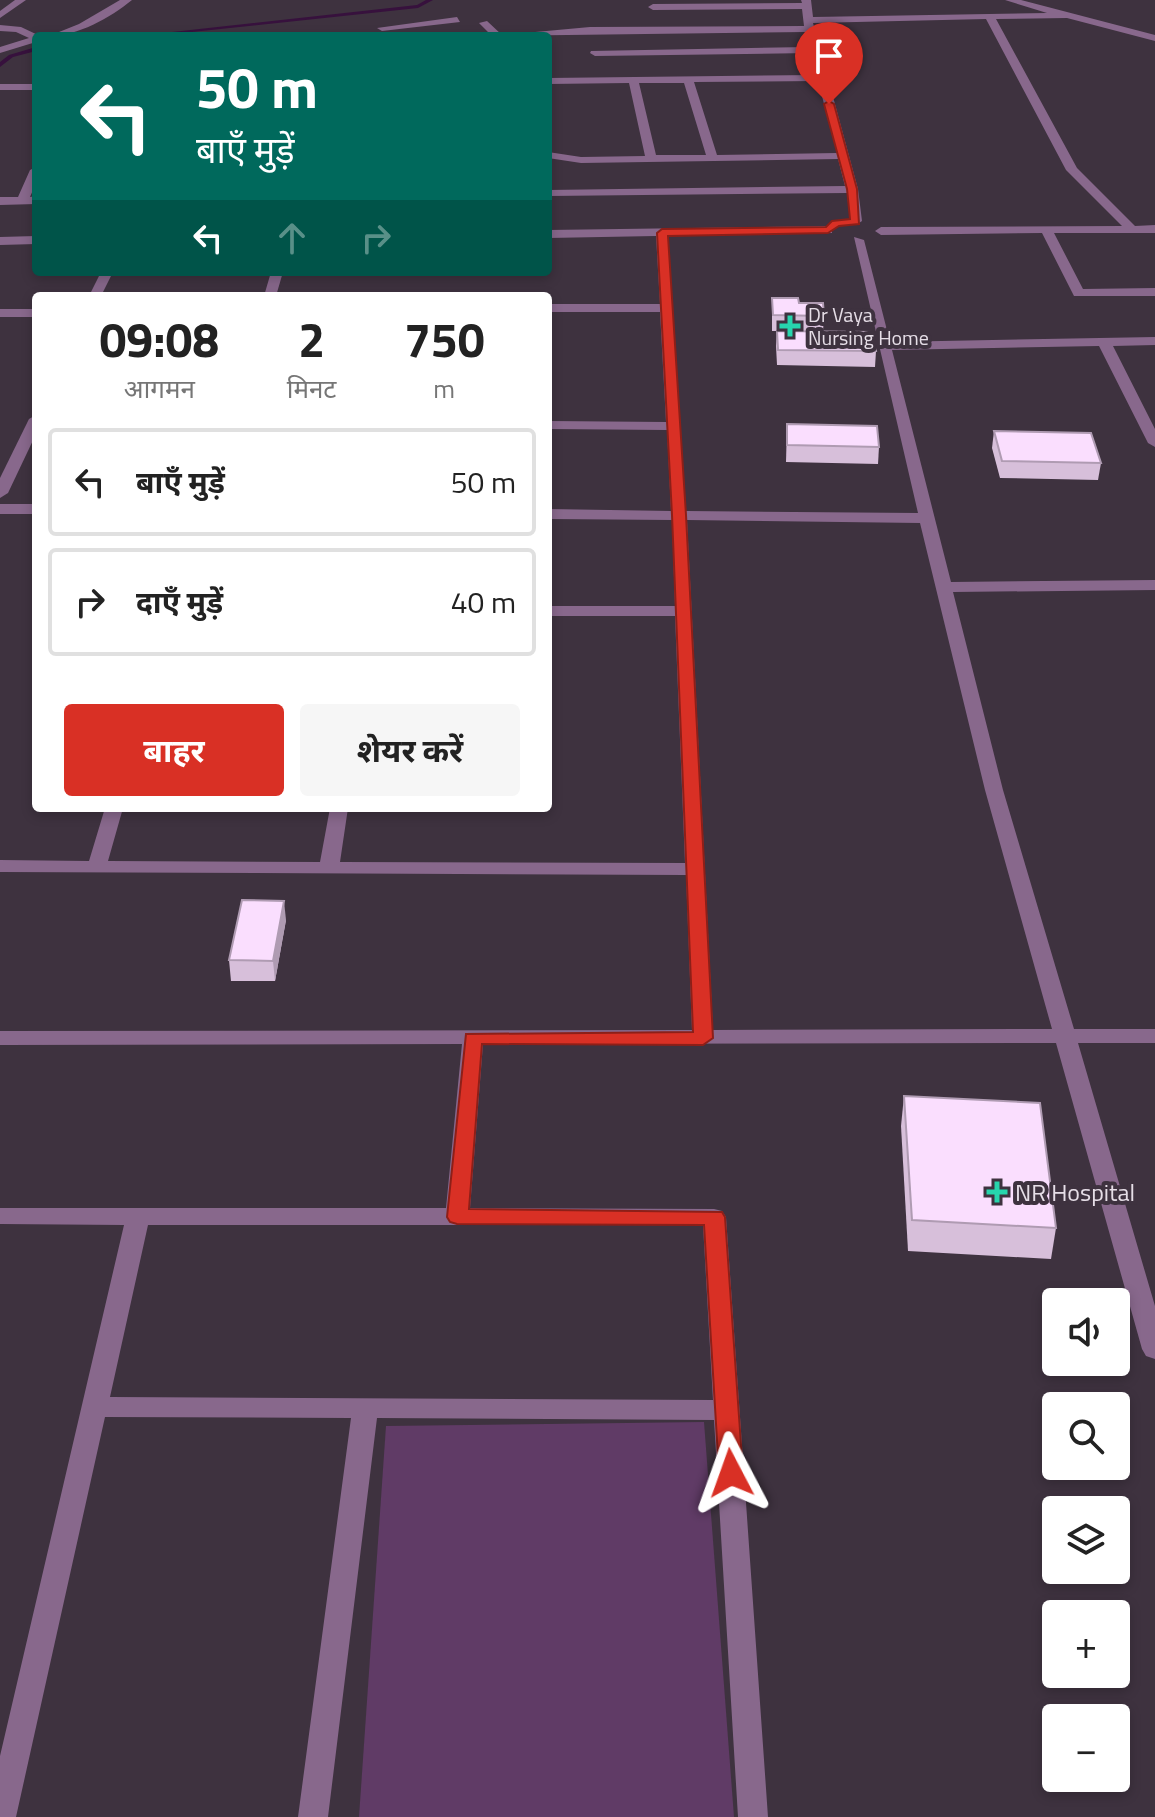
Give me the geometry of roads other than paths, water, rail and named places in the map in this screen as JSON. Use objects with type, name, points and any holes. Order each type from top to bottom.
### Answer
[{"type":"street","points":[[0,15],[21,0]]},
{"type":"street","points":[[118,0],[126,0]]},
{"type":"street","points":[[65,32],[82,26],[126,0]]},
{"type":"street","points":[[1010,0],[1155,38]]},
{"type":"street","points":[[654,29],[652,4],[807,3],[808,25],[852,189],[845,234],[884,346],[994,790],[1155,1349]]},
{"type":"street","points":[[552,33],[1069,15]]},
{"type":"street","points":[[989,16],[1072,170],[1132,229]]},
{"type":"street","points":[[383,28],[457,20]]},
{"type":"street","points":[[484,23],[494,32]]},
{"type":"street","points":[[0,28],[18,29],[32,36]]},
{"type":"street","points":[[591,30],[599,80]]},
{"type":"street","points":[[0,50],[32,39]]},
{"type":"street","points":[[595,53],[816,50]]},
{"type":"street","points":[[552,81],[822,78]]},
{"type":"street","points":[[688,79],[712,157]]},
{"type":"street","points":[[633,80],[651,158]]},
{"type":"street","points":[[0,87],[32,87]]},
{"type":"street","points":[[552,156],[581,160],[843,156]]},
{"type":"street","points":[[22,201],[32,179]]},
{"type":"street","points":[[552,193],[852,189]]},
{"type":"street","points":[[0,201],[32,200]]},
{"type":"street","points":[[845,234],[872,224],[881,231],[1155,229]]},
{"type":"street","points":[[1046,230],[1079,293],[1155,292]]},
{"type":"street","points":[[552,234],[845,234],[876,237],[881,231]]},
{"type":"street","points":[[662,233],[684,611],[703,1038]]},
{"type":"street","points":[[0,241],[32,240]]},
{"type":"street","points":[[552,308],[667,308]]},
{"type":"street","points":[[0,313],[32,313]]},
{"type":"street","points":[[884,346],[1155,341]]},
{"type":"street","points":[[1104,342],[1155,443]]},
{"type":"street","points":[[552,425],[674,426]]},
{"type":"street","points":[[0,493],[32,428]]},
{"type":"street","points":[[0,509],[32,509]]},
{"type":"street","points":[[552,514],[926,518]]},
{"type":"street","points":[[944,587],[1155,585]]},
{"type":"street","points":[[552,611],[684,611]]},
{"type":"street","points":[[97,866],[113,812]]},
{"type":"street","points":[[329,867],[338,812]]},
{"type":"street","points":[[0,866],[696,869]]},
{"type":"street","points":[[0,1038],[1066,1039],[1155,1036]]},
{"type":"street","points":[[457,1217],[473,1038]]},
{"type":"street","points":[[0,1216],[714,1217],[753,1817]]},
{"type":"street","points":[[1,1817],[138,1216]]},
{"type":"street","points":[[94,1407],[727,1410]]},
{"type":"street","points":[[313,1817],[365,1408]]},
{"type":"waterway","points":[[176,32],[418,6],[430,0]]},
{"type":"waterway","points":[[0,65],[11,56],[32,50]]},
{"type":"place","name":"Dr Vaya Nursing Home","points":[[790,326]]},
{"type":"place","name":"NR Hospital","points":[[997,1192]]}]
